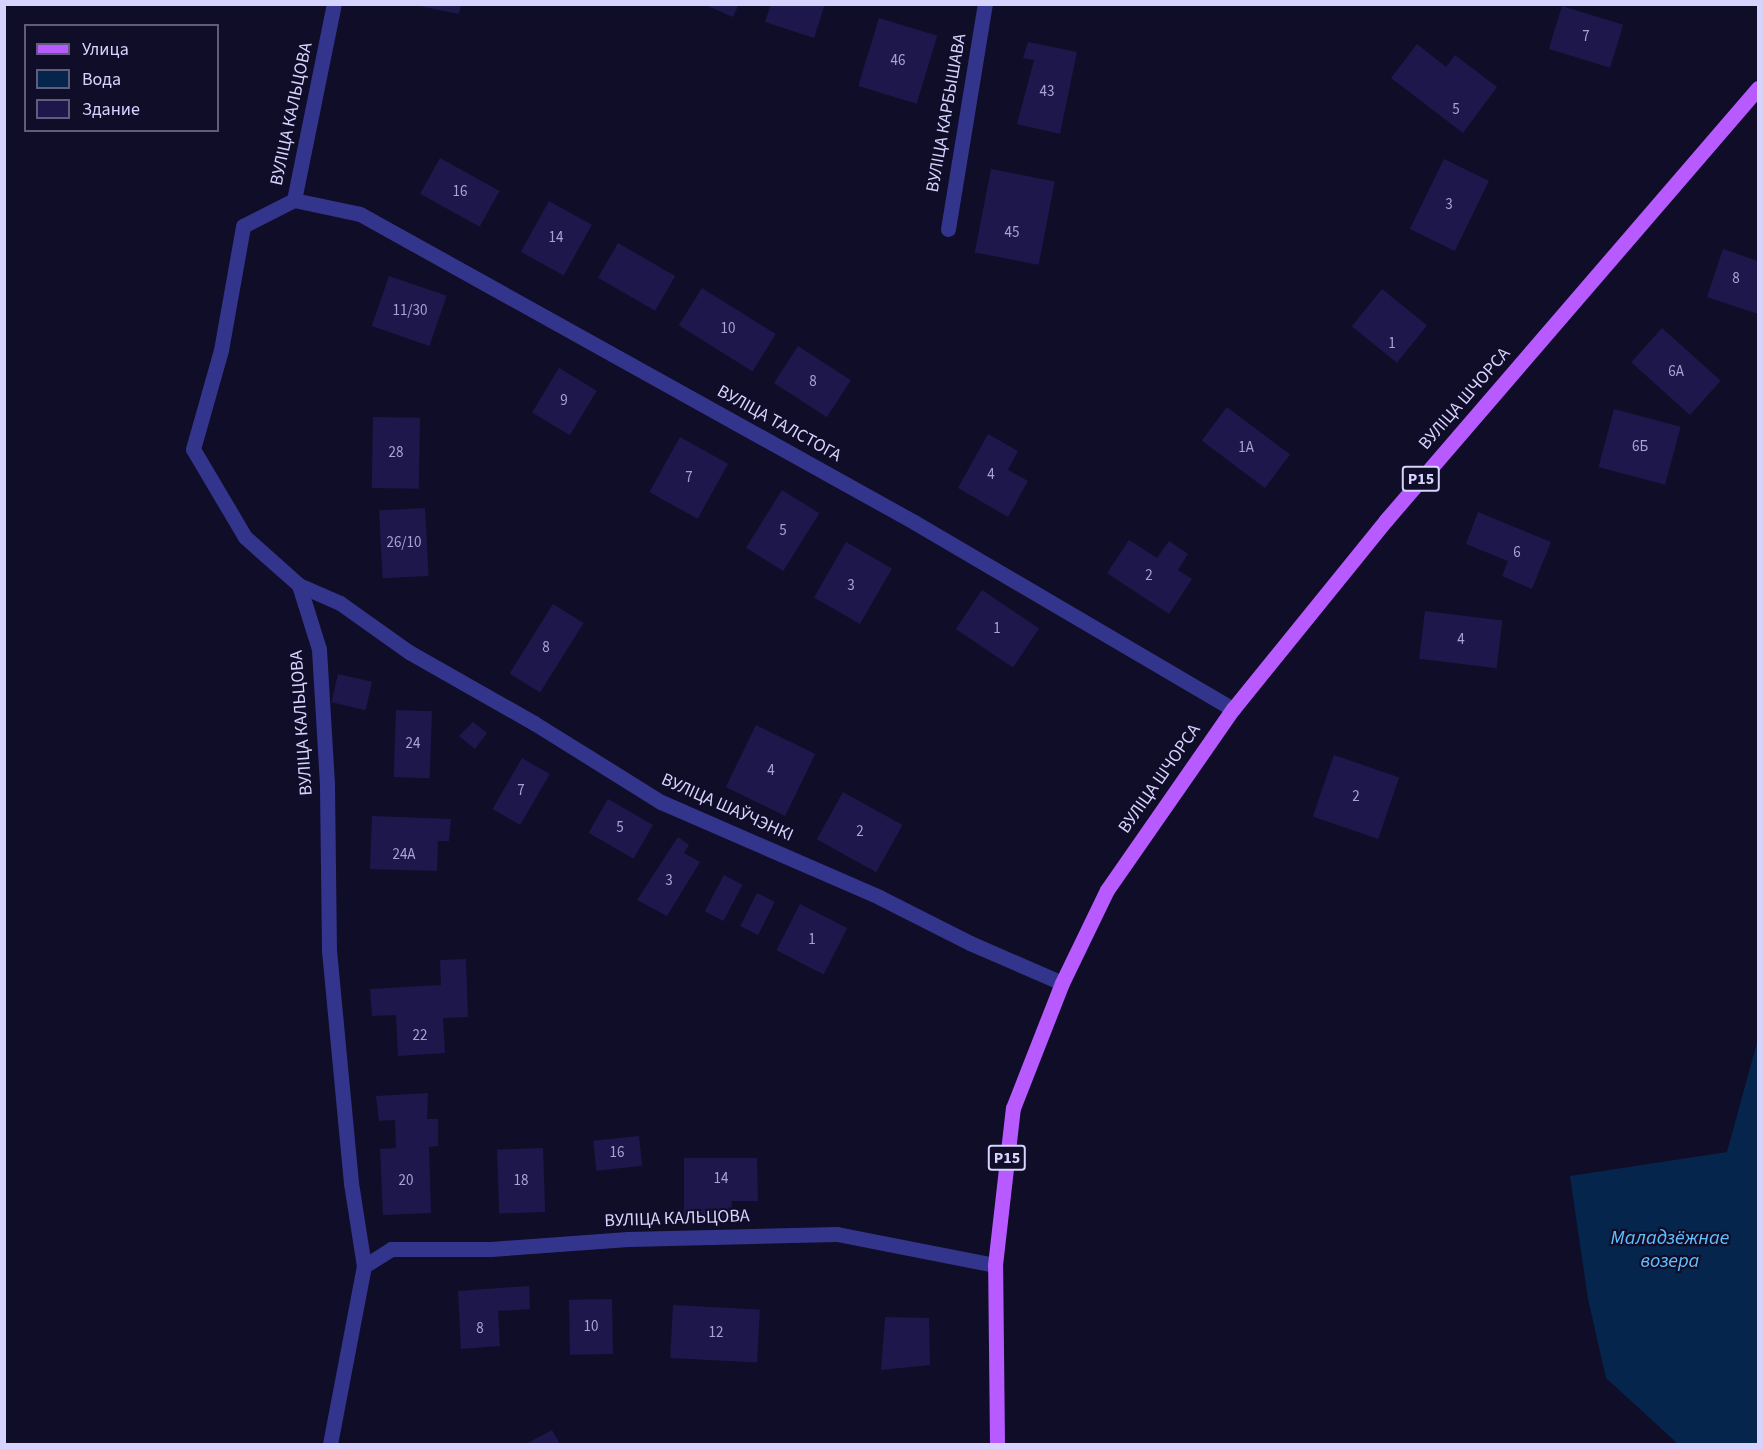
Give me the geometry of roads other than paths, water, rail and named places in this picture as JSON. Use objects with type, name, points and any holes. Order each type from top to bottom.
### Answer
[{"type":"main road","name":"ВУЛІЦА ШЧОРСА","points":[[1062,983],[1107,890],[1233,709],[1386,520],[1758,88]]},
{"type":"main road","name":"Р15","points":[[997,1444],[995,1265],[1013,1108],[1062,983]]},
{"type":"street","name":"ВУЛІЦА КАЛЬЦОВА","points":[[330,1444],[364,1266],[351,1183],[329,950],[327,784],[319,649],[299,585],[245,537],[193,449],[221,350],[243,226],[294,200],[333,4]]},
{"type":"street","name":"ВУЛІЦА КАРБЫШАВА","points":[[948,229],[985,4]]},
{"type":"street","name":"ВУЛІЦА ТАЛСТОГА","points":[[294,200],[360,214],[914,522],[1233,709]]},
{"type":"street","name":"ВУЛІЦА ШАЎЧЭНКІ","points":[[299,585],[340,603],[409,652],[534,723],[661,802],[879,897],[970,943],[1062,983]]},
{"type":"street","name":"ВУЛІЦА КАЛЬЦОВА","points":[[364,1266],[391,1249],[491,1249],[628,1239],[837,1234],[995,1265]]},
{"type":"water","name":"Маладзёжнае возера","points":[[1758,1039],[1758,1444],[1678,1444],[1606,1378],[1588,1299],[1570,1176],[1727,1152]]}]
